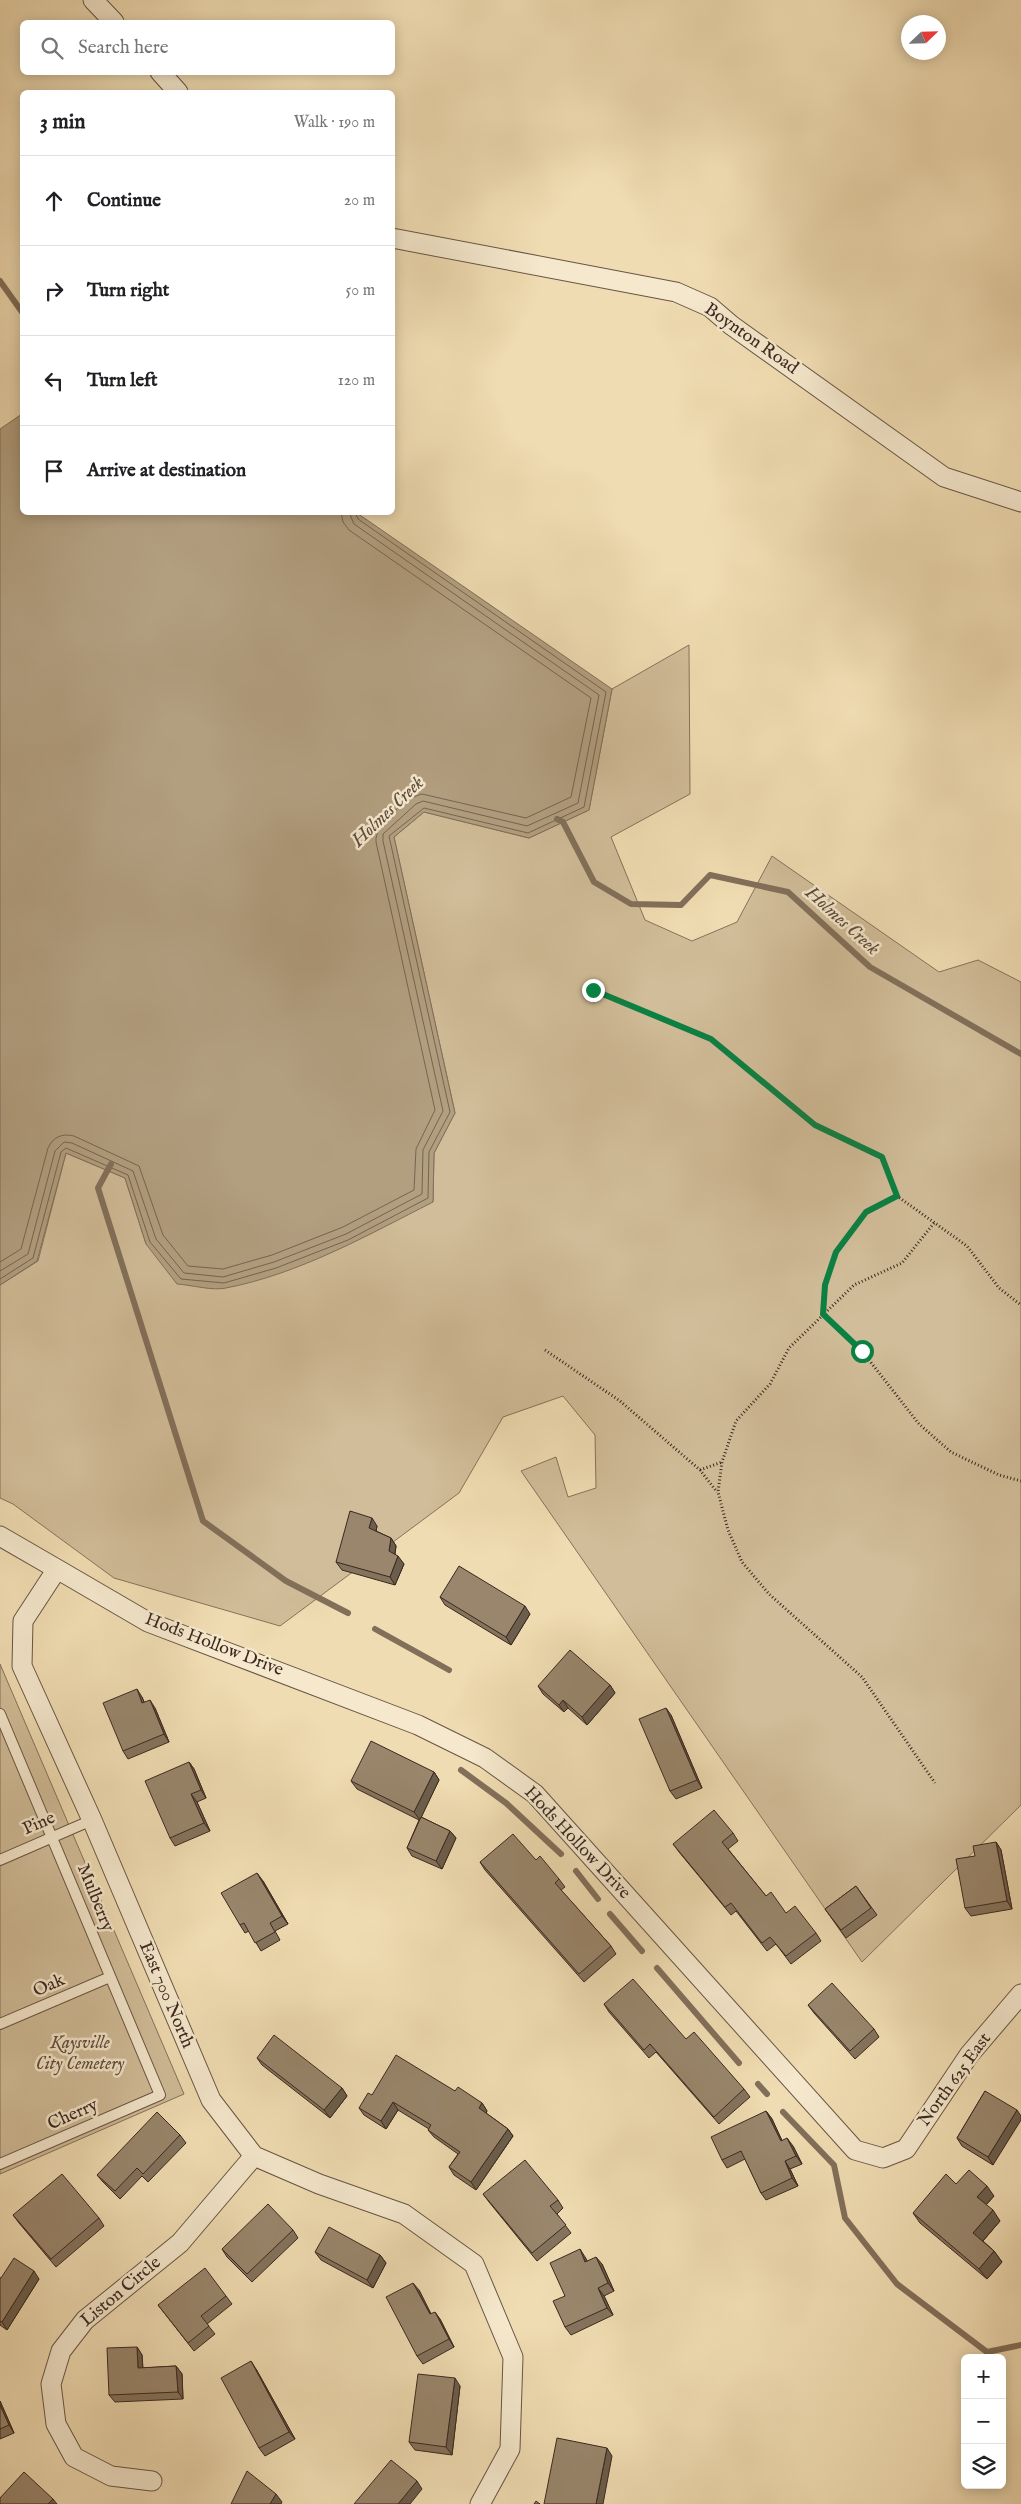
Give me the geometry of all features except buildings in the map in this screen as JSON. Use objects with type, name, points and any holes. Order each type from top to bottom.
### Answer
[{"type":"street","points":[[93,0],[112,20]]},
{"type":"street","points":[[163,75],[176,90]]},
{"type":"street","name":"Boynton Road","points":[[395,239],[676,292],[710,307],[731,325],[944,477],[1021,502]]},
{"type":"street","points":[[0,1536],[58,1569]]},
{"type":"street","name":"East 700 North","points":[[58,1569],[23,1621],[22,1666],[92,1820],[211,2100],[254,2156],[318,2184],[404,2214],[474,2264],[513,2357],[510,2449],[480,2504]]},
{"type":"street","name":"Hods Hollow Drive","points":[[58,1569],[148,1622],[351,1697],[418,1724],[485,1758],[535,1794],[854,2150],[883,2158]]},
{"type":"street","name":"North 625 East","points":[[883,2158],[906,2149],[969,2055],[1021,1994]]},
{"type":"street","name":"Liston Circle","points":[[152,2482],[111,2476],[74,2457],[56,2424],[51,2384],[58,2360],[61,2351],[84,2320],[180,2243],[254,2156]]},
{"type":"lane","name":"Mulberry","points":[[0,1714],[160,2095]]},
{"type":"lane","name":"Pine","points":[[0,1860],[92,1820]]},
{"type":"lane","name":"Oak","points":[[0,2024],[110,1977]]},
{"type":"lane","name":"Cherry","points":[[0,2164],[160,2095]]},
{"type":"path","points":[[593,990],[711,1039],[815,1125],[882,1157],[897,1196],[967,1246],[999,1288],[1021,1305]]},
{"type":"path","points":[[823,1314],[825,1285],[836,1252],[866,1212],[897,1196]]},
{"type":"path","points":[[934,1223],[902,1263],[854,1285],[789,1348],[770,1384],[736,1421],[722,1462],[718,1492],[728,1530],[742,1562],[769,1594],[862,1677],[935,1783]]},
{"type":"path","points":[[823,1314],[862,1351],[919,1424],[951,1452],[999,1475],[1021,1481]]},
{"type":"path","points":[[545,1350],[620,1401],[700,1470],[718,1492]]},
{"type":"path","points":[[700,1470],[722,1462]]},
{"type":"green space","points":[[689,645],[690,794],[611,837],[645,920],[692,941],[737,922],[772,856],[939,972],[978,960],[1021,982],[1021,1805],[862,1962],[521,1471],[556,1457],[568,1497],[596,1488],[595,1435],[563,1396],[503,1417],[459,1493],[280,1626],[114,1578],[13,1504],[0,1498],[0,1285],[38,1261],[66,1153],[125,1178],[146,1244],[433,1202],[434,1153],[455,1113],[394,837],[424,812],[529,838],[589,810],[612,689]]},
{"type":"green space","name":"Kaysville City Cemetery","points":[[0,1664],[184,2094],[0,2174]]},
{"type":"water","points":[[20,415],[20,515],[360,515],[612,689],[589,810],[529,838],[424,812],[394,837],[455,1113],[434,1153],[433,1202],[332,1252],[253,1282],[220,1289],[177,1284],[146,1244],[125,1178],[66,1153],[37,1261],[0,1285],[0,429]]},
{"type":"waterway","points":[[0,281],[20,309]]},
{"type":"waterway","name":"Holmes Creek","points":[[557,819],[563,822],[594,882],[631,904],[681,905],[710,875],[788,892],[870,967],[1021,1054]]},
{"type":"waterway","points":[[111,1164],[98,1188],[203,1521],[286,1581],[348,1613]]},
{"type":"waterway","points":[[375,1629],[449,1670]]},
{"type":"waterway","points":[[461,1770],[506,1803],[561,1854]]},
{"type":"waterway","points":[[576,1871],[598,1899]]},
{"type":"waterway","points":[[610,1914],[642,1951]]},
{"type":"waterway","points":[[657,1968],[739,2063]]},
{"type":"waterway","points":[[758,2084],[767,2094]]},
{"type":"waterway","points":[[783,2112],[834,2165],[845,2218],[897,2284],[987,2352],[1021,2345]]},
{"type":"route","points":[[593,990],[711,1039],[815,1125],[882,1157],[897,1196],[866,1212],[836,1252],[825,1285],[823,1314],[862,1351]]}]
